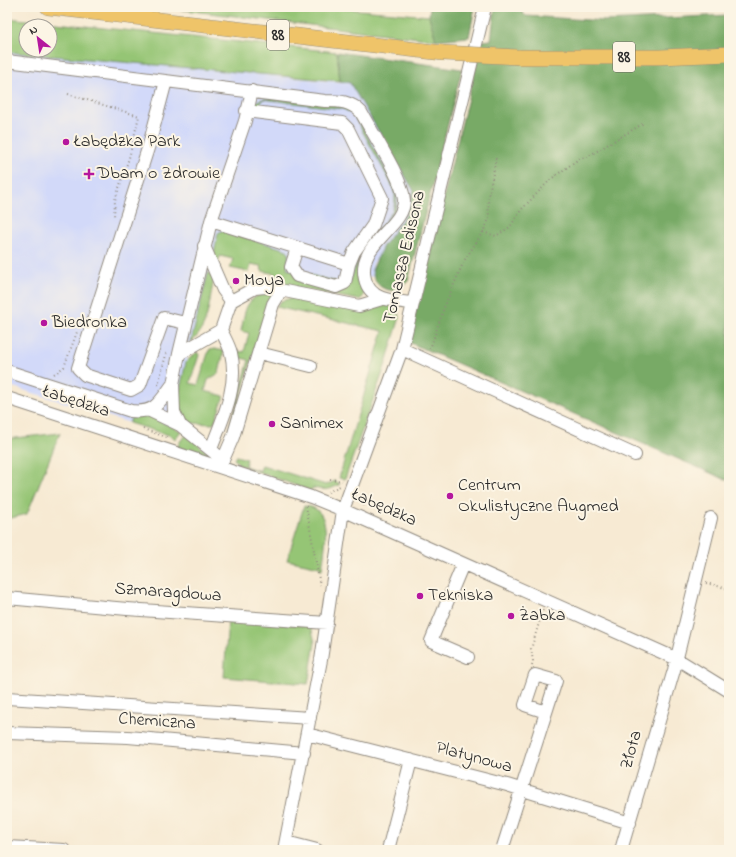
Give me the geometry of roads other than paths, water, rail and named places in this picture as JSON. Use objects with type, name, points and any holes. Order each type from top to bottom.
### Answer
[{"type":"main road","name":"88","points":[[48,7],[443,53],[518,57],[660,58],[729,54]]},
{"type":"street","name":"Tomasza Edisona","points":[[343,510],[402,349],[485,7]]},
{"type":"street","points":[[7,61],[348,102],[362,112],[401,185],[404,201],[400,214],[370,251],[363,269],[365,281],[373,292],[382,299]]},
{"type":"street","points":[[166,81],[149,145],[78,368],[85,375],[131,390],[140,384],[164,318],[186,323]]},
{"type":"street","points":[[180,425],[174,412],[173,384],[179,354],[204,246],[245,121],[246,111],[252,91]]},
{"type":"street","points":[[246,111],[342,123],[348,129],[382,198],[373,224],[354,252],[349,264],[345,283],[336,287],[297,276],[291,267],[297,248]]},
{"type":"street","points":[[211,221],[349,264]]},
{"type":"street","points":[[204,246],[223,290],[231,301]]},
{"type":"street","points":[[179,354],[221,330],[231,301],[255,288],[265,287],[359,306],[382,299],[412,303]]},
{"type":"street","points":[[223,460],[233,437],[273,304],[281,291]]},
{"type":"street","points":[[211,450],[228,403],[232,384],[231,353],[221,330]]},
{"type":"street","points":[[402,349],[635,455]]},
{"type":"street","points":[[259,353],[311,366]]},
{"type":"street","points":[[7,371],[141,412],[156,407],[173,384]]},
{"type":"street","name":"Łabędzka","points":[[7,398],[311,497],[677,659],[729,691]]},
{"type":"street","points":[[148,410],[180,425],[238,473]]},
{"type":"street","points":[[317,850],[285,846],[308,734],[327,623],[343,510]]},
{"type":"street","name":"Złota","points":[[621,850],[677,659],[711,518]]},
{"type":"street","points":[[463,564],[431,640],[468,658]]},
{"type":"street","name":"Szmaragdowa","points":[[7,598],[127,609],[327,623]]},
{"type":"street","points":[[7,698],[310,718]]},
{"type":"street","points":[[502,850],[546,712]]},
{"type":"street","name":"Chemiczna","points":[[7,733],[128,737],[304,752]]},
{"type":"street","name":"Platynowa","points":[[308,734],[522,790],[630,822]]},
{"type":"street","points":[[388,850],[411,760]]},
{"type":"street","points":[[7,847],[64,850]]},
{"type":"place","name":"Łabędzka Park","points":[[66,142]]},
{"type":"place","name":"Dbam o Zdrowie","points":[[89,174]]},
{"type":"place","name":"Moya","points":[[236,281]]},
{"type":"place","name":"Biedronka","points":[[44,323]]},
{"type":"place","name":"Sanimex","points":[[272,424]]},
{"type":"place","name":"Centrum Okulistyczne Augmed","points":[[450,496]]},
{"type":"place","name":"Tekniska","points":[[420,596]]},
{"type":"place","name":"Żabka","points":[[511,616]]}]
